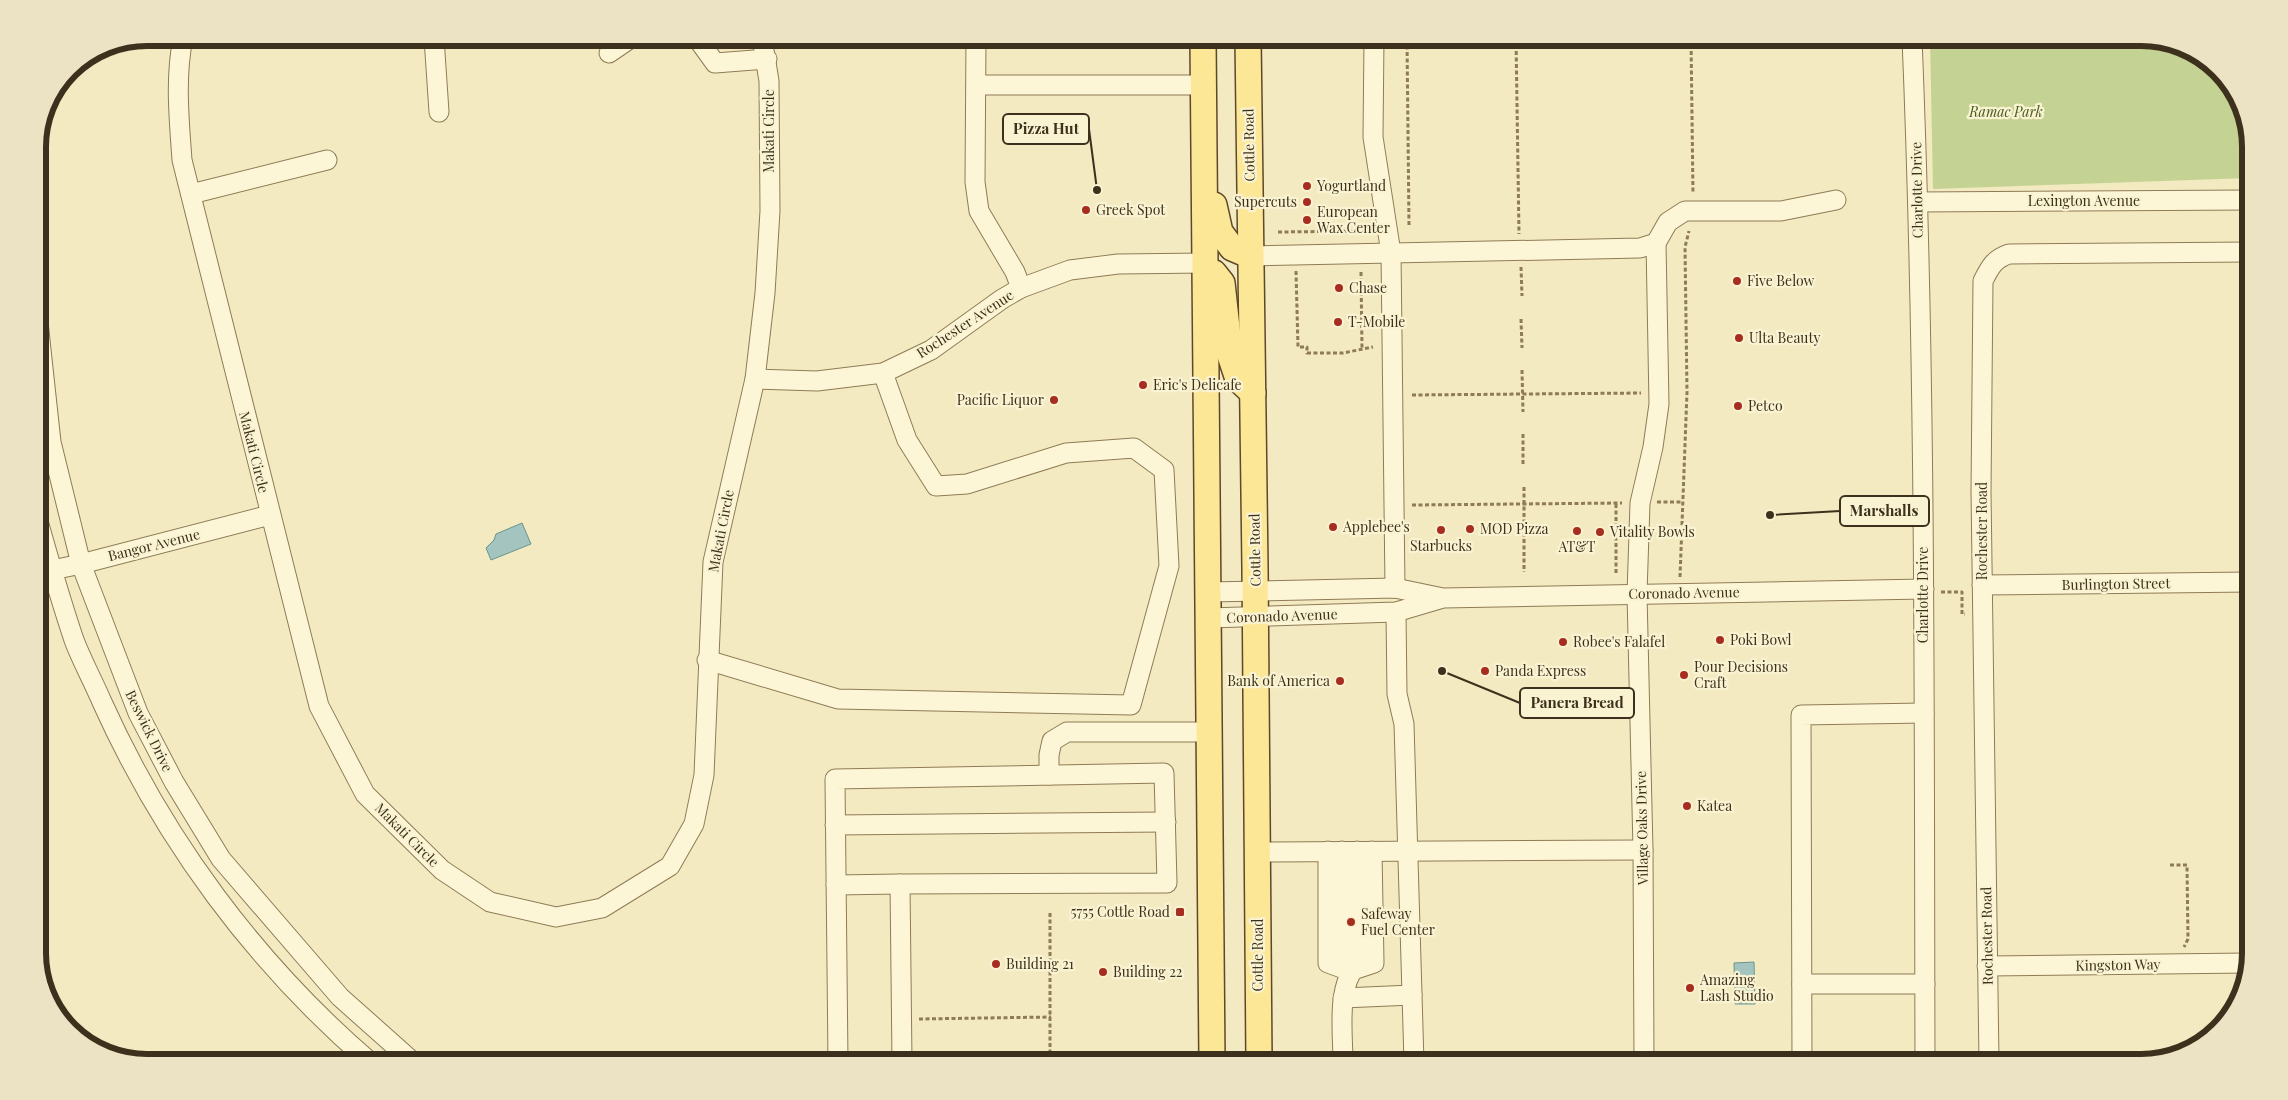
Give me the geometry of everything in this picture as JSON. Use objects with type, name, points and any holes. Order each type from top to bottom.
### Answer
[{"type":"main road","points":[[1203,46],[1212,1054]]},
{"type":"main road","name":"Cottle Road","points":[[1248,46],[1256,591],[1259,1054]]},
{"type":"main road","points":[[1204,136],[1214,209],[1220,232],[1232,248],[1251,256]]},
{"type":"main road","points":[[1206,263],[1222,283],[1225,329],[1230,355],[1238,379],[1253,393]]},
{"type":"street","name":"Makati Circle","points":[[181,46],[178,63],[178,113],[182,160],[319,706],[365,794],[436,865],[490,902],[556,916],[602,908],[670,866],[694,824],[704,775],[713,562],[755,379],[765,293],[770,211],[769,81],[764,46]]},
{"type":"street","points":[[435,46],[439,112]]},
{"type":"street","points":[[608,53],[619,46]]},
{"type":"street","points":[[703,46],[715,63],[767,59]]},
{"type":"street","points":[[976,46],[975,182],[979,211],[1015,272],[1021,288]]},
{"type":"street","points":[[1374,46],[1373,137],[1391,253],[1395,588]]},
{"type":"street","name":"Charlotte Drive","points":[[1912,46],[1932,591],[1924,713],[1925,1054]]},
{"type":"street","points":[[976,85],[1203,85]]},
{"type":"street","points":[[190,194],[327,160]]},
{"type":"street","points":[[1251,256],[1640,248],[1656,243],[1668,222],[1685,211],[1781,211],[1836,200]]},
{"type":"street","name":"Lexington Avenue","points":[[1918,202],[2242,200]]},
{"type":"street","name":"Village Oaks Drive","points":[[1644,1054],[1643,850],[1637,594],[1640,502],[1653,447],[1658,404],[1656,243]]},
{"type":"street","name":"Rochester Road","points":[[1989,1054],[1982,585],[1981,294],[1983,281],[1990,267],[1998,258],[2008,254],[2242,252]]},
{"type":"street","name":"Rochester Avenue","points":[[755,379],[818,381],[883,373],[931,350],[1002,299],[1021,288],[1070,270],[1118,264],[1206,263]]},
{"type":"street","points":[[708,660],[838,699],[1131,705],[1169,566],[1164,470],[1134,448],[1066,453],[967,484],[936,486],[907,440],[883,373]]},
{"type":"street","name":"Beswick Drive","points":[[46,396],[51,442],[81,564],[138,713],[174,782],[221,859],[340,997],[404,1054]]},
{"type":"street","name":"Bangor Avenue","points":[[46,572],[270,515]]},
{"type":"street","name":"Beswick Drive","points":[[46,574],[115,731],[157,811],[227,913],[284,980],[362,1054]]},
{"type":"street","name":"Burlington Street","points":[[1982,585],[2242,582]]},
{"type":"street","name":"Coronado Avenue","points":[[1209,592],[1395,588],[1443,598],[1932,591]]},
{"type":"street","name":"Coronado Avenue","points":[[1209,618],[1396,612],[1443,598]]},
{"type":"street","points":[[1396,612],[1398,694],[1404,724],[1414,1054]]},
{"type":"street","points":[[1802,1054],[1801,715],[1924,713]]},
{"type":"street","points":[[1049,775],[1049,755],[1052,741],[1067,732],[1210,732]]},
{"type":"street","points":[[836,885],[1167,883],[1164,772],[835,779],[835,825],[838,1054]]},
{"type":"street","points":[[835,825],[1166,822]]},
{"type":"street","points":[[1258,852],[1643,850]]},
{"type":"street","points":[[1350,851],[1374,963],[1350,971]]},
{"type":"street","points":[[1350,851],[1343,964],[1350,971]]},
{"type":"street","points":[[900,884],[902,1054]]},
{"type":"street","name":"Kingston Way","points":[[1987,966],[2242,963]]},
{"type":"street","points":[[1344,1054],[1344,998],[1350,971]]},
{"type":"street","points":[[1802,984],[1925,984]]},
{"type":"street","points":[[1344,998],[1412,995]]},
{"type":"path","points":[[1406,46],[1409,226]]},
{"type":"path","points":[[1516,46],[1519,237]]},
{"type":"path","points":[[1691,46],[1694,197]]},
{"type":"path","points":[[1680,585],[1687,392],[1685,247],[1691,222]]},
{"type":"path","points":[[1278,232],[1373,231]]},
{"type":"path","points":[[1521,259],[1522,296]]},
{"type":"path","points":[[1287,271],[1305,271]]},
{"type":"path","points":[[1296,271],[1298,347],[1307,347],[1307,353],[1343,353],[1373,347]]},
{"type":"path","points":[[1352,271],[1361,271],[1362,349]]},
{"type":"path","points":[[1521,319],[1522,348]]},
{"type":"path","points":[[1522,370],[1523,412]]},
{"type":"path","points":[[1412,395],[1645,392]]},
{"type":"path","points":[[1523,434],[1523,464]]},
{"type":"path","points":[[1524,487],[1524,572]]},
{"type":"path","points":[[1652,502],[1683,502]]},
{"type":"path","points":[[1616,503],[1616,574]]},
{"type":"path","points":[[1412,505],[1624,503]]},
{"type":"path","points":[[1932,591],[1962,592],[1962,614],[1968,614]]},
{"type":"path","points":[[2170,865],[2187,864],[2188,938],[2184,945],[2184,953]]},
{"type":"path","points":[[1050,912],[1050,1054]]},
{"type":"path","points":[[901,1019],[1051,1017]]},
{"type":"green space","name":"Ramac Park","points":[[1930,46],[2148,46],[2161,48],[2197,63],[2217,81],[2231,102],[2240,127],[2242,178],[1933,189]]},
{"type":"water","points":[[522,523],[531,544],[491,560],[486,548],[494,540],[496,534]]},
{"type":"water","points":[[1754,962],[1755,1004],[1735,1004],[1734,963]]},
{"type":"place","name":"Yogurtland","points":[[1307,186]]},
{"type":"place","name":"Pizza Hut","points":[[1097,190]]},
{"type":"place","name":"Supercuts","points":[[1307,202]]},
{"type":"place","name":"Greek Spot","points":[[1086,210]]},
{"type":"place","name":"European Wax Center","points":[[1307,220]]},
{"type":"place","name":"Five Below","points":[[1737,281]]},
{"type":"place","name":"Chase","points":[[1339,288]]},
{"type":"place","name":"T-Mobile","points":[[1338,322]]},
{"type":"place","name":"Ulta Beauty","points":[[1739,338]]},
{"type":"place","name":"Eric's Delicafe","points":[[1143,385]]},
{"type":"place","name":"Pacific Liquor","points":[[1054,400]]},
{"type":"place","name":"Petco","points":[[1738,406]]},
{"type":"place","name":"Marshalls","points":[[1770,515]]},
{"type":"place","name":"Applebee's","points":[[1333,527]]},
{"type":"place","name":"MOD Pizza","points":[[1470,529]]},
{"type":"place","name":"Starbucks","points":[[1441,530]]},
{"type":"place","name":"AT&T","points":[[1577,531]]},
{"type":"place","name":"Vitality Bowls","points":[[1600,532]]},
{"type":"place","name":"Poki Bowl","points":[[1720,640]]},
{"type":"place","name":"Robee's Falafel","points":[[1563,642]]},
{"type":"place","name":"Panera Bread","points":[[1442,671]]},
{"type":"place","name":"Panda Express","points":[[1485,671]]},
{"type":"place","name":"Pour Decisions Craft","points":[[1684,675]]},
{"type":"place","name":"Bank of America","points":[[1340,681]]},
{"type":"place","name":"Katea","points":[[1687,806]]},
{"type":"place","name":"5755 Cottle Road","points":[[1180,912]]},
{"type":"place","name":"Safeway Fuel Center","points":[[1351,922]]},
{"type":"place","name":"Building 21","points":[[996,964]]},
{"type":"place","name":"Building 22","points":[[1103,972]]},
{"type":"place","name":"Amazing Lash Studio","points":[[1690,988]]}]
